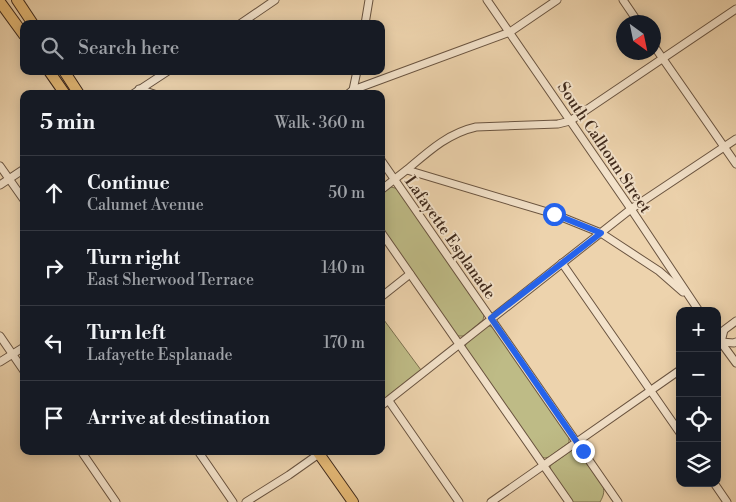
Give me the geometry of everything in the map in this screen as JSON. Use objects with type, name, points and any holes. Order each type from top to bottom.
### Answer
[{"type":"highway","points":[[17,0],[30,20]]},
{"type":"highway","points":[[0,2],[20,30]]},
{"type":"highway","points":[[52,75],[62,90]]},
{"type":"highway","points":[[67,75],[76,90]]},
{"type":"highway","points":[[322,455],[353,502]]},
{"type":"street","points":[[246,20],[275,0]]},
{"type":"street","points":[[366,20],[369,0]]},
{"type":"street","name":"South Calhoun Street","points":[[487,0],[696,307]]},
{"type":"street","points":[[356,90],[510,32],[557,0]]},
{"type":"street","points":[[623,0],[633,15]]},
{"type":"street","points":[[385,187],[437,145],[464,130],[476,127],[558,124],[570,121],[736,9]]},
{"type":"street","points":[[662,58],[736,164]]},
{"type":"street","points":[[139,90],[162,75]]},
{"type":"street","points":[[352,90],[356,75]]},
{"type":"street","points":[[385,404],[631,209],[736,138]]},
{"type":"street","name":"Lafayette Esplanade","points":[[385,165],[618,502]]},
{"type":"street","points":[[0,166],[20,194]]},
{"type":"street","points":[[407,170],[554,214],[601,233],[659,271],[691,299]]},
{"type":"street","points":[[0,185],[20,172]]},
{"type":"street","points":[[385,238],[569,502]]},
{"type":"street","points":[[562,263],[676,427]]},
{"type":"street","points":[[659,271],[667,264]]},
{"type":"street","points":[[385,294],[410,274]]},
{"type":"street","points":[[721,336],[724,330],[736,322]]},
{"type":"street","points":[[0,336],[20,365]]},
{"type":"street","points":[[721,341],[736,342]]},
{"type":"street","points":[[721,345],[736,363]]},
{"type":"street","points":[[0,362],[20,349]]},
{"type":"street","points":[[491,502],[676,373]]},
{"type":"street","points":[[389,401],[459,502]]},
{"type":"street","points":[[84,455],[116,502]]},
{"type":"street","points":[[201,455],[233,502]]},
{"type":"street","points":[[246,502],[289,475],[316,455]]},
{"type":"street","points":[[717,487],[726,502]]},
{"type":"shaded area","points":[[391,187],[398,190],[484,315],[483,320],[464,336],[457,336],[454,333],[385,235],[385,191]]},
{"type":"shaded area","points":[[385,321],[421,370],[385,398]]},
{"type":"shaded area","points":[[486,327],[494,328],[569,436],[569,442],[549,457],[541,457],[467,351],[465,346],[467,343]]},
{"type":"shaded area","points":[[572,450],[578,450],[602,483],[604,493],[600,502],[572,502],[551,472],[551,465]]},
{"type":"route","points":[[554,214],[601,233],[491,318],[583,451]]}]
